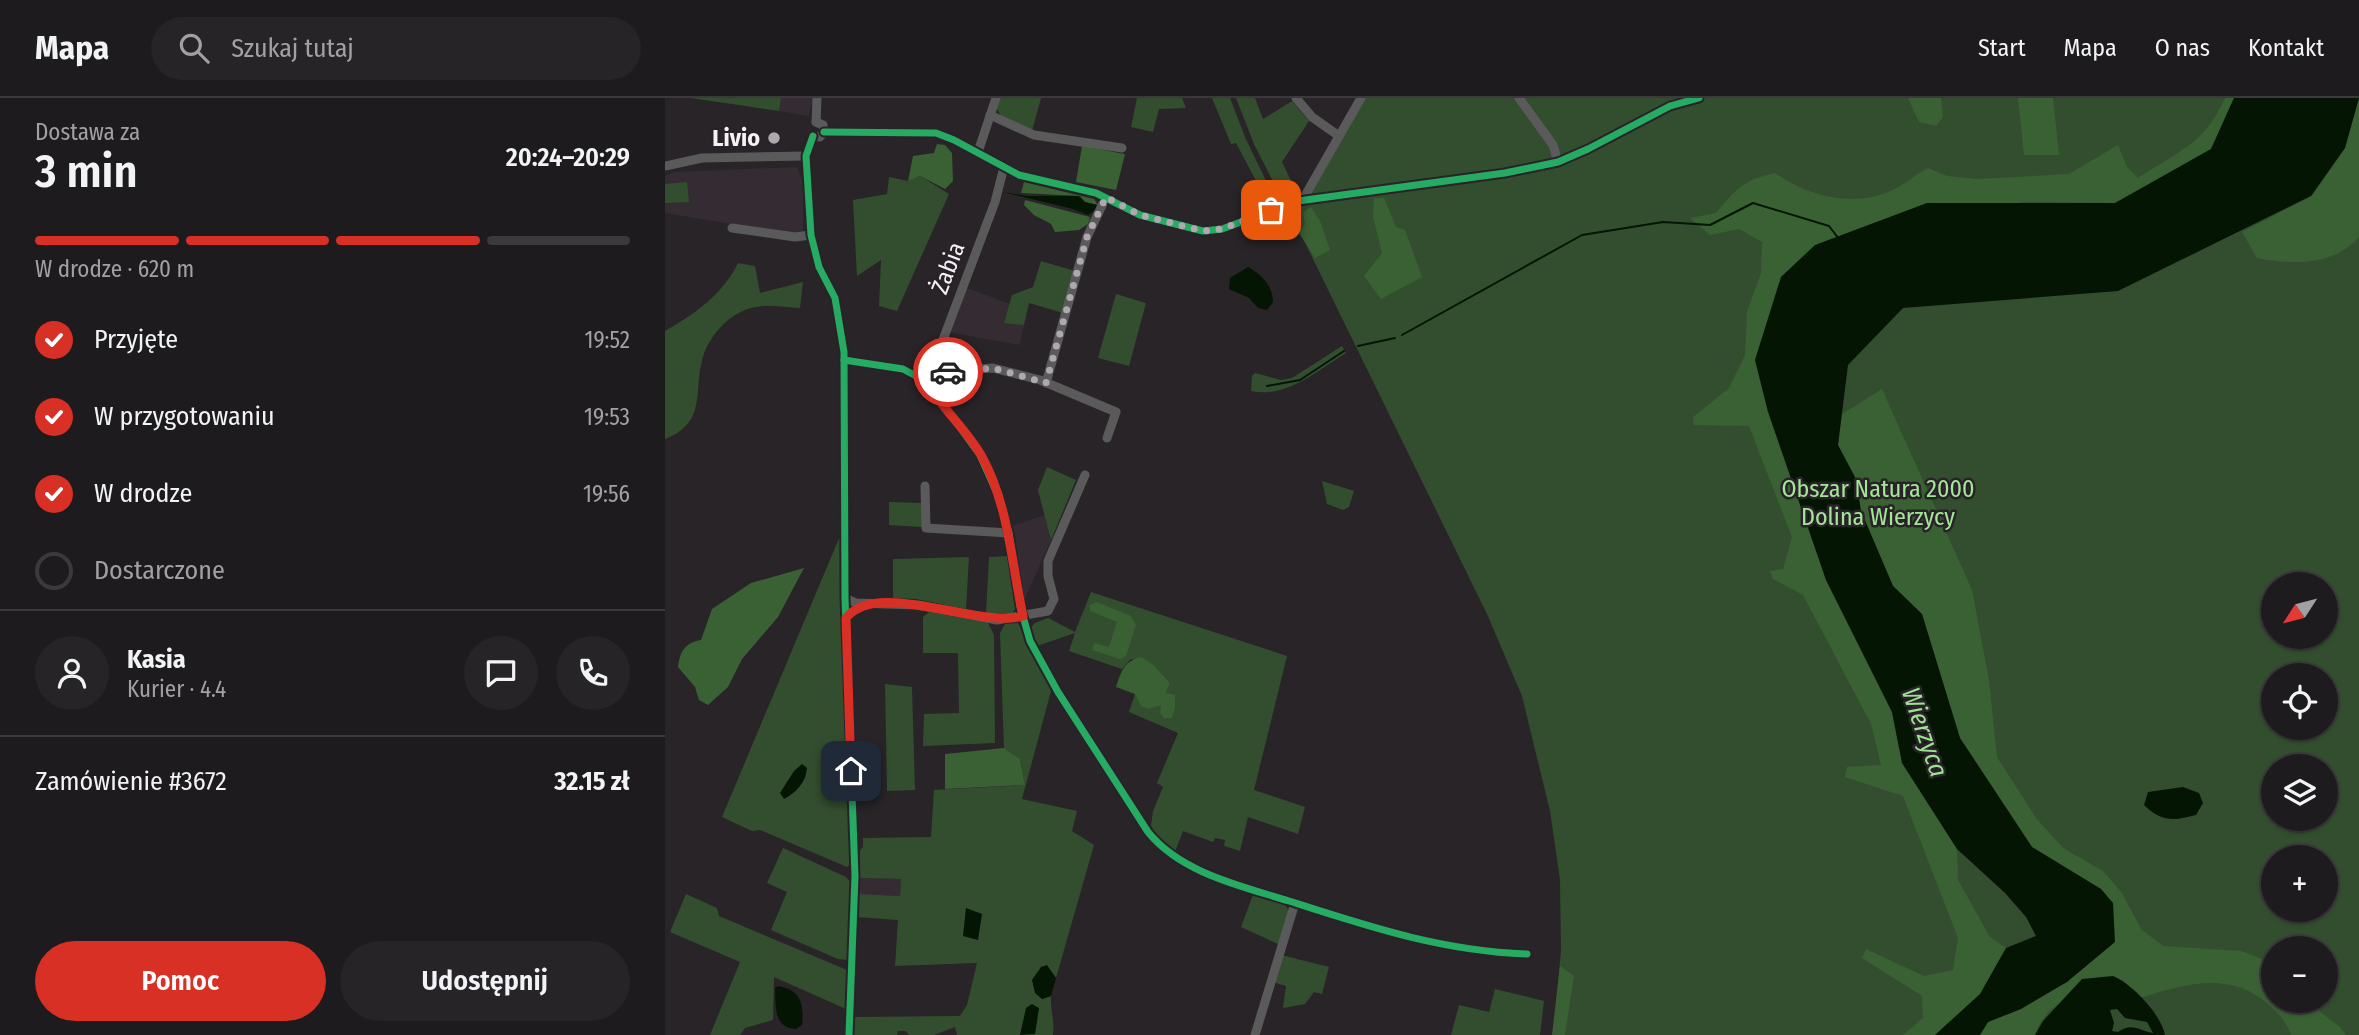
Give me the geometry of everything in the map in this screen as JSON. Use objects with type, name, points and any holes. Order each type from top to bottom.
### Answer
[{"type":"street","points":[[817,98],[816,122],[809,128],[813,136],[806,156],[811,235],[820,267],[839,313],[844,360],[845,598],[855,876],[849,1035]]},
{"type":"street","points":[[978,152],[996,98]]},
{"type":"street","points":[[1296,98],[1312,117],[1339,136]]},
{"type":"street","points":[[1302,201],[1361,98]]},
{"type":"street","points":[[1519,98],[1553,145],[1557,162]]},
{"type":"street","points":[[824,132],[936,133],[1043,183],[1106,197],[1140,215],[1203,231],[1222,229],[1302,201],[1505,173],[1557,162],[1588,149],[1661,110],[1699,98]]},
{"type":"street","points":[[990,115],[1034,135],[1122,148]]},
{"type":"street","points":[[813,136],[820,137],[824,132],[823,125],[816,122]]},
{"type":"street","points":[[665,166],[702,158],[806,156]]},
{"type":"street","name":"Żabia","points":[[929,377],[995,202],[1004,167]]},
{"type":"street","points":[[1046,383],[1087,237],[1106,197]]},
{"type":"street","points":[[732,228],[795,237],[811,235]]},
{"type":"street","points":[[844,360],[903,369],[929,377],[993,368],[1046,383],[1116,412],[1107,438]]},
{"type":"street","points":[[929,377],[981,454],[997,493],[1009,533],[1030,641],[1058,692],[1148,832],[1160,846],[1175,857],[1215,876],[1391,934],[1483,952],[1527,954]]},
{"type":"street","points":[[845,598],[856,603],[918,605],[997,620],[1045,612],[1053,606],[1054,596],[1048,576],[1048,561],[1085,474]]},
{"type":"street","points":[[925,486],[926,528],[1009,533]]},
{"type":"street","points":[[846,618],[857,607],[870,603]]},
{"type":"street","points":[[1255,1035],[1295,903]]},
{"type":"shaded area","points":[[781,98],[813,98],[809,116],[779,111]]},
{"type":"shaded area","points":[[797,167],[803,182],[803,236],[665,213],[665,176],[674,172]]},
{"type":"shaded area","points":[[965,287],[1010,304],[1004,322],[1024,325],[1020,345],[948,332]]},
{"type":"shaded area","points":[[1045,515],[1051,540],[1024,601],[1012,526]]},
{"type":"shaded area","points":[[859,878],[901,879],[900,896],[858,894]]},
{"type":"green space","points":[[691,98],[781,98],[779,111]]},
{"type":"green space","points":[[1000,98],[1041,98],[1032,131],[1001,116],[996,107]]},
{"type":"green space","points":[[1137,98],[1182,98],[1186,108],[1159,109],[1153,132],[1131,127]]},
{"type":"green space","points":[[1212,98],[1230,98],[1276,202],[1260,209],[1264,196],[1236,143],[1231,144]]},
{"type":"green space","points":[[1236,98],[1255,98],[1263,119],[1292,101],[1309,121],[1282,162],[1298,195],[1283,201],[1254,144]]},
{"type":"green space","name":"Obszar Natura 2000 Dolina Wierzycy","points":[[1364,98],[2359,98],[2359,1035],[1553,1035],[1561,951],[1560,880],[1550,811],[1522,696],[1487,614],[1288,208],[1297,204]]},
{"type":"green space","points":[[1908,98],[1941,98],[1943,117],[1936,126],[1919,122]]},
{"type":"green space","points":[[2018,98],[2053,98],[2059,155],[2024,155]]},
{"type":"green space","points":[[2225,98],[2234,98],[2211,149],[2115,203],[2024,202],[1816,245],[1781,277],[1755,360],[1826,580],[1892,712],[1902,763],[1957,849],[1958,880],[1990,937],[2006,948],[1980,994],[1935,1035],[1903,1035],[1923,1018],[1922,996],[1862,958],[1866,949],[1924,976],[1953,970],[1958,938],[1903,796],[1845,777],[1847,767],[1881,765],[1871,724],[1803,595],[1773,579],[1770,571],[1783,569],[1792,537],[1749,426],[1694,425],[1693,417],[1729,388],[1745,355],[1747,312],[1761,273],[1762,242],[1739,229],[1710,235],[1690,218],[1716,213],[1748,182],[1775,173],[1804,189],[1820,194],[1836,198],[1869,198],[1904,184],[1928,168],[1947,176],[1977,179],[2069,174],[2118,145],[2127,167],[2138,178],[2199,137],[2217,114]]},
{"type":"green space","points":[[2359,98],[2359,237],[2337,254],[2312,261],[2284,262],[2257,258],[2242,232],[2312,196],[2345,148]]},
{"type":"green space","points":[[937,144],[945,145],[952,153],[953,181],[945,189],[920,176],[908,181],[913,156],[934,153]]},
{"type":"green space","points":[[1082,146],[1125,154],[1116,190],[1076,182]]},
{"type":"green space","points":[[920,176],[949,194],[897,311],[879,306],[881,260],[857,276],[853,200],[887,194],[889,177],[908,181]]},
{"type":"green space","points":[[687,182],[689,202],[665,203],[665,184]]},
{"type":"green space","points":[[1024,182],[1094,199],[1098,205],[1085,202],[1080,196],[1021,193]]},
{"type":"green space","points":[[1374,198],[1384,198],[1396,227],[1405,230],[1422,277],[1381,299],[1364,276],[1382,253],[1373,217]]},
{"type":"green space","points":[[1025,200],[1090,217],[1088,224],[1079,230],[1055,232],[1051,224],[1034,215],[1024,205]]},
{"type":"green space","points":[[1311,207],[1320,221],[1330,250],[1315,258],[1299,233],[1305,224],[1303,212]]},
{"type":"green space","points":[[1041,261],[1075,271],[1063,313],[1029,303],[1024,325],[1004,323],[1012,295],[1033,287]]},
{"type":"green space","points":[[738,263],[755,266],[760,293],[803,282],[800,308],[751,308],[727,321],[705,352],[700,368],[697,402],[691,419],[681,430],[665,439],[665,331],[687,318],[716,294]]},
{"type":"green space","points":[[1116,294],[1146,303],[1129,366],[1098,358]]},
{"type":"green space","points":[[1342,346],[1346,353],[1289,387],[1277,391],[1251,391],[1252,376],[1255,373],[1281,380],[1292,378]]},
{"type":"green space","points":[[1882,389],[1972,590],[1989,680],[1997,757],[2036,818],[2063,848],[2103,871],[2122,893],[2141,929],[2163,946],[2241,951],[2261,958],[2261,999],[2239,987],[2207,983],[2174,988],[2140,998],[2123,980],[2083,992],[2059,1003],[2041,1022],[2035,1035],[1980,1035],[1988,1022],[2021,1009],[2101,889],[2032,847],[1960,738],[1922,614],[1893,586],[1861,511],[1856,479],[1838,445],[1842,414]]},
{"type":"green space","points":[[1047,467],[1076,480],[1051,540],[1038,490]]},
{"type":"green space","points":[[1322,481],[1354,491],[1349,507],[1343,510],[1327,504]]},
{"type":"green space","points":[[889,502],[923,503],[922,527],[889,525]]},
{"type":"green space","points":[[840,536],[852,863],[847,867],[722,817]]},
{"type":"green space","points":[[1010,556],[1017,606],[1012,614],[986,613],[989,557]]},
{"type":"green space","points":[[969,557],[966,609],[916,599],[893,598],[893,559]]},
{"type":"green space","points":[[804,568],[778,617],[742,659],[728,687],[708,705],[699,700],[695,687],[678,667],[684,649],[701,640],[712,609],[751,583]]},
{"type":"green space","points":[[1091,592],[1287,656],[1254,790],[1305,807],[1298,834],[1248,817],[1240,851],[1224,846],[1225,840],[1215,838],[1213,842],[1183,831],[1175,852],[1163,845],[1151,826],[1153,811],[1163,787],[1157,783],[1178,733],[1129,712],[1135,694],[1161,705],[1170,683],[1155,666],[1131,659],[1122,669],[1069,651],[1075,633],[1037,646],[1030,628],[1048,618],[1075,632]]},
{"type":"green space","points":[[1097,602],[1131,616],[1136,625],[1126,656],[1120,659],[1092,650],[1094,643],[1109,647],[1117,622],[1090,611],[1090,605]]},
{"type":"green space","points":[[929,612],[988,623],[994,635],[995,743],[923,746],[924,714],[959,713],[958,653],[923,653],[923,617]]},
{"type":"green space","points":[[1018,623],[1051,691],[1022,799],[1077,811],[1072,831],[1094,845],[1056,978],[1050,971],[1042,999],[1051,996],[1053,1035],[957,1035],[955,1027],[934,1035],[909,1035],[906,1031],[898,1031],[897,1035],[854,1035],[855,1017],[960,1016],[967,1005],[977,963],[895,966],[898,920],[857,917],[858,894],[900,896],[901,879],[859,878],[860,850],[863,847],[863,838],[931,837],[934,790],[1025,785],[1020,759],[1004,748],[1000,633],[1005,624]]},
{"type":"green space","points":[[1141,657],[1155,666],[1170,683],[1166,693],[1175,695],[1172,718],[1164,718],[1160,713],[1161,705],[1149,709],[1141,706],[1135,694],[1116,687],[1127,664]]},
{"type":"green space","points":[[885,684],[912,687],[915,790],[887,791]]},
{"type":"green space","points":[[1004,748],[1020,759],[1025,785],[945,789],[945,754]]},
{"type":"green space","points":[[783,848],[846,877],[851,883],[848,960],[838,959],[771,930],[787,892],[767,883]]},
{"type":"green space","points":[[686,894],[717,908],[719,916],[847,970],[846,1009],[774,977],[773,1020],[745,1028],[740,1035],[710,1035],[740,962],[670,932]]},
{"type":"green space","points":[[1253,895],[1285,904],[1290,913],[1280,945],[1241,927]]},
{"type":"green space","points":[[1281,955],[1329,967],[1322,994],[1314,992],[1305,1004],[1283,1008],[1286,986],[1273,982]]},
{"type":"green space","points":[[1560,966],[1574,976],[1565,1035],[1552,1035]]},
{"type":"green space","points":[[1495,989],[1544,1001],[1540,1035],[1451,1035],[1459,1005],[1489,1012]]},
{"type":"green space","points":[[2277,1013],[2322,1013],[2346,1035],[2291,1035]]},
{"type":"water","name":"Wierzyca","points":[[2234,98],[2359,98],[2345,148],[2311,196],[2118,291],[1903,308],[1848,365],[1838,445],[1856,479],[1861,511],[1893,586],[1922,614],[1960,738],[2032,847],[2101,889],[2113,903],[2115,942],[2067,982],[2021,1009],[1988,1022],[1980,1035],[1935,1035],[1980,994],[2006,948],[2036,936],[2026,917],[2005,893],[1957,849],[1902,763],[1892,712],[1826,580],[1768,412],[1755,360],[1781,277],[1815,245],[1927,203],[2115,203],[2211,149]]},
{"type":"water","points":[[1003,192],[1027,196],[1078,196],[1085,202],[1097,205],[1088,215]]},
{"type":"water","points":[[1248,267],[1269,286],[1273,302],[1267,310],[1258,308],[1249,298],[1229,289],[1230,278]]},
{"type":"water","points":[[802,764],[807,768],[802,782],[793,794],[784,799],[780,793],[794,771]]},
{"type":"water","points":[[2183,787],[2199,793],[2203,803],[2196,815],[2168,819],[2156,815],[2144,805],[2148,792]]},
{"type":"water","points":[[966,908],[982,914],[978,940],[963,936]]},
{"type":"water","points":[[1047,965],[1056,978],[1051,996],[1042,999],[1035,993],[1032,980],[1041,967]]},
{"type":"water","points":[[2113,976],[2121,980],[2152,1009],[2165,1035],[2035,1035],[2043,1021],[2082,979]],"holes":[[[2117,1009],[2125,1018],[2147,1022],[2153,1033],[2131,1027],[2118,1032],[2112,1031],[2114,1023],[2110,1010]]]},
{"type":"water","points":[[778,986],[792,991],[799,999],[802,1025],[796,1029],[783,1025],[777,1015],[775,988]]},
{"type":"water","points":[[1032,1004],[1039,1008],[1035,1034],[1020,1035],[1026,1008]]},
{"type":"waterway","points":[[1402,335],[1582,235],[1663,222],[1710,225],[1753,203],[1829,226],[1839,239]]},
{"type":"waterway","points":[[1358,346],[1395,338]]},
{"type":"waterway","points":[[1267,386],[1300,380],[1344,351]]},
{"type":"cycle path","points":[[824,132],[936,133],[1019,175],[1096,193],[1140,215],[1203,231],[1222,229],[1298,201],[1505,173],[1558,162],[1670,106],[1699,98]]},
{"type":"cycle path","points":[[813,136],[806,156],[811,235],[819,267],[835,298],[844,352],[845,598],[855,876],[849,1035]]},
{"type":"cycle path","points":[[844,360],[903,369],[927,382],[980,455],[997,493],[1009,533],[1020,606],[1030,641],[1058,692],[1148,832],[1162,846],[1177,858],[1213,876],[1348,920],[1436,943],[1527,954]]},
{"type":"way so far","points":[[948,372],[993,368],[1046,383],[1087,237],[1106,197],[1128,211],[1203,231],[1222,229],[1271,210]]},
{"type":"place","name":"Livio","points":[[774,138]]},
{"type":"route","points":[[851,771],[846,618],[850,613],[857,607],[870,603],[904,603],[997,620],[1023,616],[1009,533],[991,476],[981,454],[927,382],[930,372],[948,372]]}]
